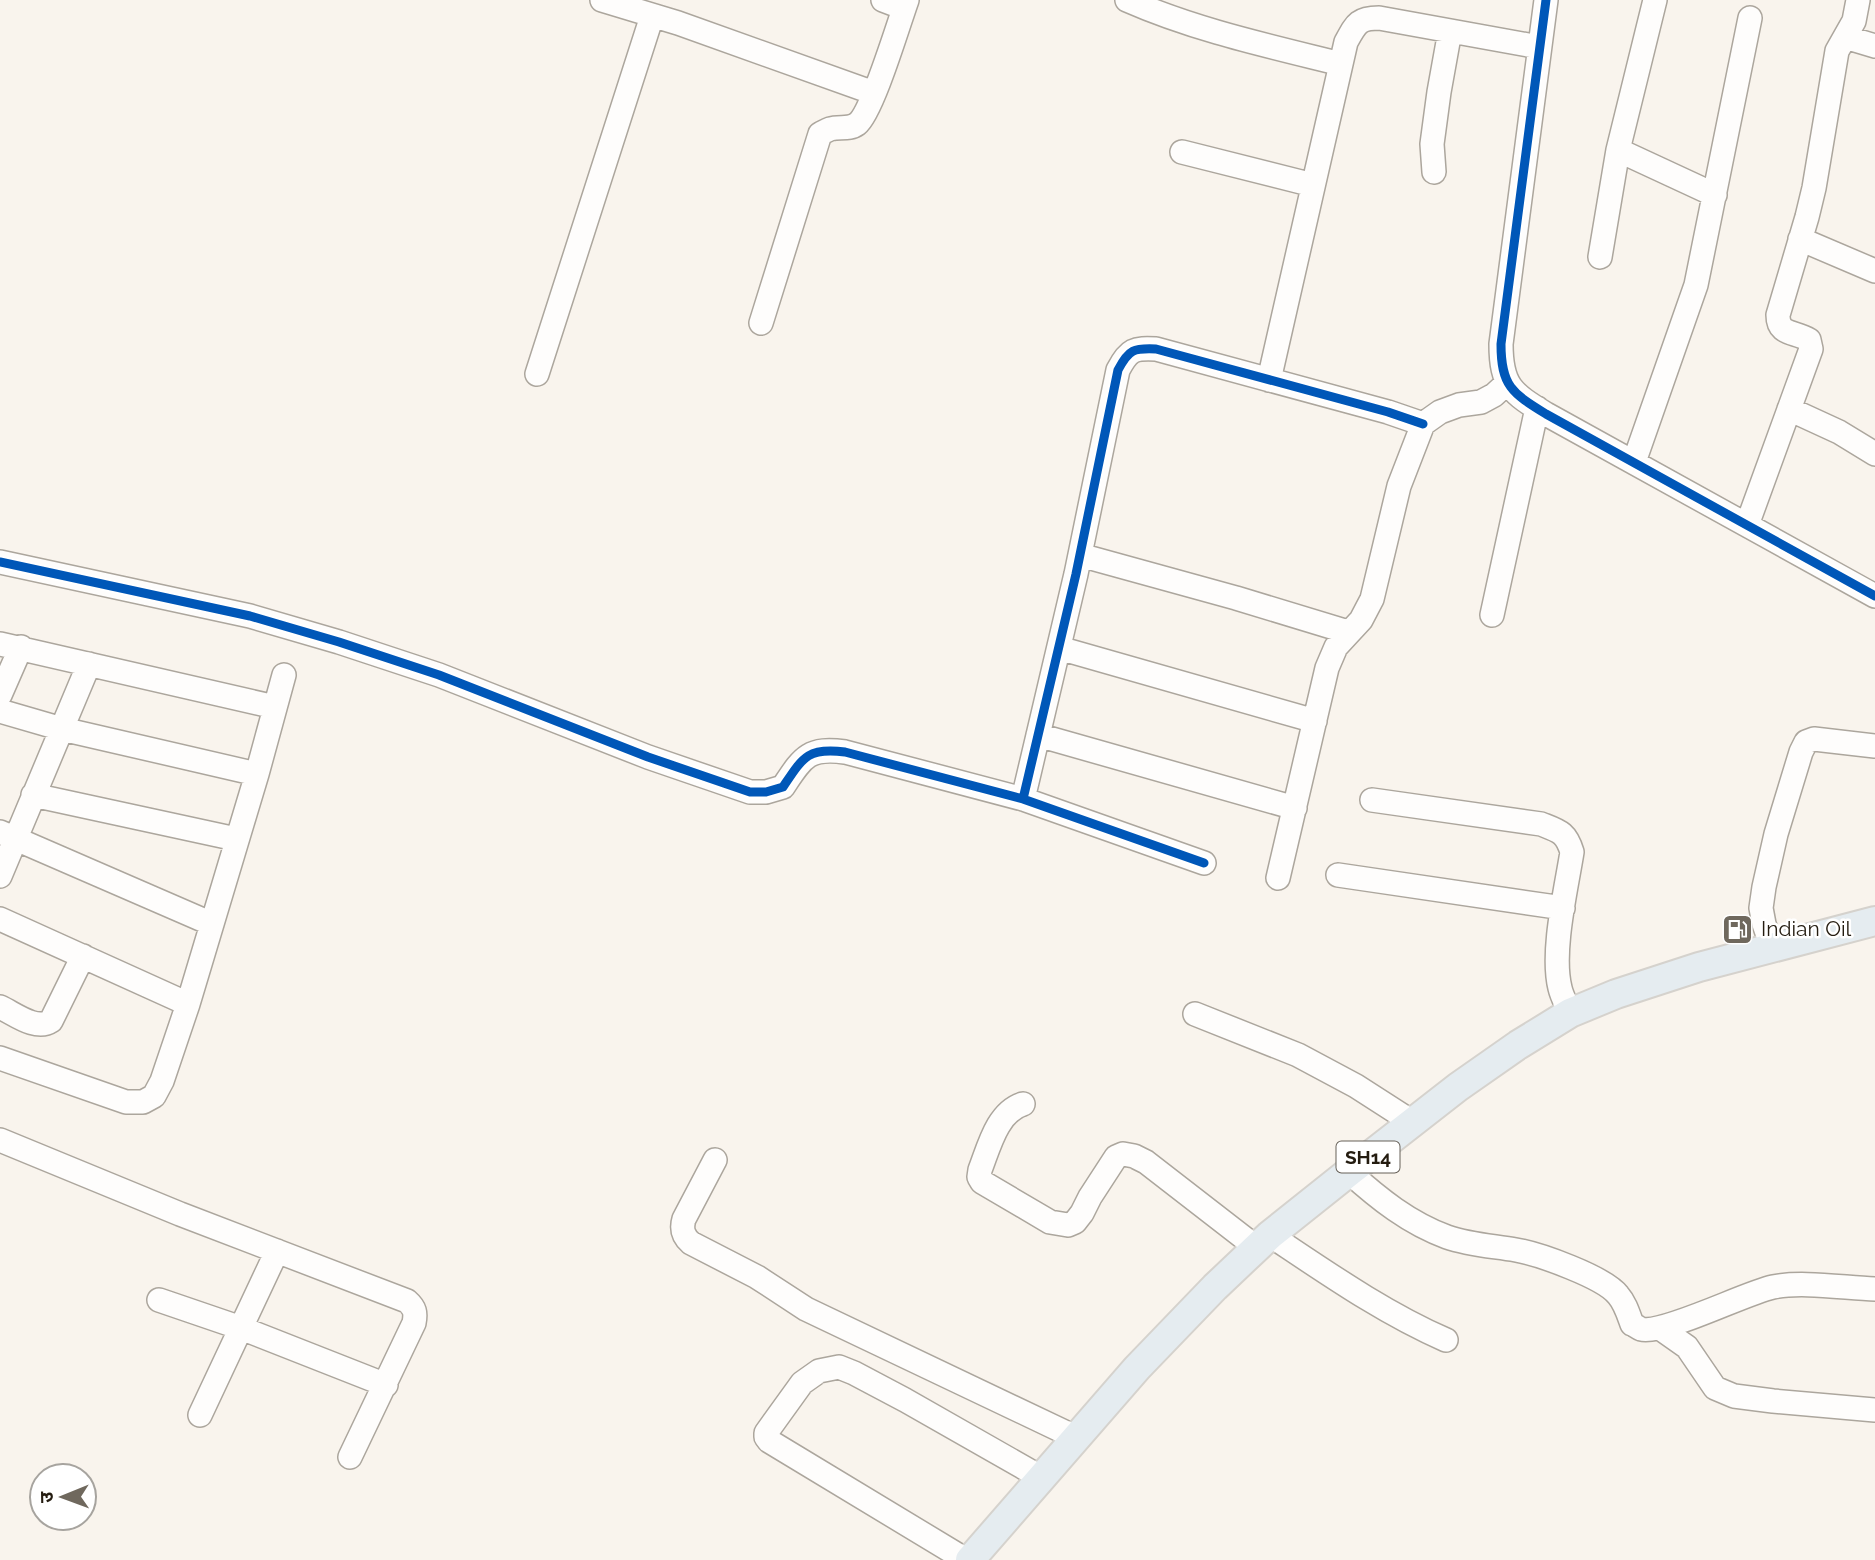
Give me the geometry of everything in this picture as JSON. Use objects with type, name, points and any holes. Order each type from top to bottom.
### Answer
[{"type":"main road","name":"SH14","points":[[968,1560],[1137,1368],[1215,1287],[1264,1242],[1349,1172],[1412,1122],[1518,1045],[1570,1013],[1616,994],[1699,967],[1875,921]]},
{"type":"street","points":[[602,0],[874,93]]},
{"type":"street","points":[[1126,0],[1200,28],[1341,64]]},
{"type":"street","points":[[1546,0],[1501,344],[1501,362],[1507,383],[1519,397],[1537,408],[1875,596]]},
{"type":"street","points":[[1600,257],[1618,150],[1655,0]]},
{"type":"street","points":[[1747,525],[1811,349],[1809,340],[1781,328],[1778,315],[1814,188],[1833,70],[1838,51],[1854,21],[1858,0]]},
{"type":"street","points":[[761,323],[820,134],[831,129],[849,128],[858,123],[865,114],[874,93],[898,3]]},
{"type":"street","points":[[537,373],[652,16]]},
{"type":"street","points":[[1269,380],[1346,42],[1355,26],[1364,18],[1380,18],[1539,47]]},
{"type":"street","points":[[1634,462],[1696,285],[1750,18]]},
{"type":"street","points":[[1434,172],[1433,132],[1450,31]]},
{"type":"street","points":[[1845,37],[1875,46]]},
{"type":"street","points":[[1618,150],[1714,195]]},
{"type":"street","points":[[1182,152],[1313,185]]},
{"type":"street","points":[[1800,239],[1875,271]]},
{"type":"street","points":[[1023,799],[1080,555],[1118,370],[1125,356],[1138,348],[1156,349],[1423,424]]},
{"type":"street","points":[[1278,878],[1327,668],[1336,647],[1361,620],[1372,599],[1399,486],[1423,424],[1440,412],[1458,405],[1481,402],[1507,383]]},
{"type":"street","points":[[1492,615],[1537,408]]},
{"type":"street","points":[[1789,409],[1839,432],[1875,454]]},
{"type":"street","points":[[1080,555],[1349,632]]},
{"type":"street","points":[[0,562],[250,616],[339,642],[439,675],[648,757],[750,792],[766,792],[783,787],[809,754],[824,749],[845,752],[1023,799],[1204,863]]},
{"type":"street","points":[[0,695],[10,646],[275,707]]},
{"type":"street","points":[[1059,648],[1315,722]]},
{"type":"street","points":[[0,876],[8,835],[33,795],[89,664]]},
{"type":"street","points":[[0,1058],[126,1102],[143,1102],[154,1096],[162,1081],[188,1004],[285,675]]},
{"type":"street","points":[[0,711],[62,729],[257,774]]},
{"type":"street","points":[[1038,735],[1295,808]]},
{"type":"street","points":[[1772,947],[1761,908],[1764,887],[1776,834],[1806,742],[1814,739],[1875,746]]},
{"type":"street","points":[[33,795],[236,839]]},
{"type":"street","points":[[1372,800],[1541,824],[1560,831],[1569,841],[1572,852],[1558,943],[1560,986],[1570,1013]]},
{"type":"street","points":[[8,835],[212,924]]},
{"type":"street","points":[[1338,875],[1563,908]]},
{"type":"street","points":[[0,919],[188,1004]]},
{"type":"street","points":[[0,1007],[34,1023],[46,1024],[51,1021],[83,956]]},
{"type":"street","points":[[1195,1014],[1298,1055],[1356,1086],[1412,1122]]},
{"type":"street","points":[[1023,1104],[1015,1106],[999,1124],[979,1177],[1049,1222],[1068,1225],[1075,1222],[1116,1157],[1123,1154],[1133,1156],[1146,1162],[1264,1242],[1325,1272],[1385,1309],[1446,1340]]},
{"type":"street","points":[[0,1140],[180,1214],[407,1301],[413,1306],[414,1323],[350,1457]]},
{"type":"street","points":[[715,1160],[684,1219],[682,1227],[685,1238],[691,1243],[757,1277],[806,1309],[1077,1438]]},
{"type":"street","points":[[1349,1172],[1402,1215],[1448,1237],[1535,1255],[1558,1262],[1603,1283],[1617,1293],[1627,1308],[1632,1324],[1642,1329],[1660,1328],[1746,1295],[1775,1287],[1798,1285],[1875,1289]]},
{"type":"street","points":[[201,1415],[277,1251]]},
{"type":"street","points":[[159,1300],[241,1328],[386,1385]]},
{"type":"street","points":[[1660,1328],[1687,1347],[1715,1388],[1734,1396],[1875,1410]]},
{"type":"street","points":[[968,1560],[769,1441],[766,1433],[802,1383],[819,1371],[839,1367],[905,1400],[1042,1478]]},
{"type":"cycle path","points":[[1546,0],[1501,344],[1506,379],[1517,394],[1546,414],[1875,596]]},
{"type":"cycle path","points":[[1023,799],[1076,574],[1118,370],[1129,354],[1142,349],[1156,349],[1423,424]]},
{"type":"cycle path","points":[[0,562],[250,616],[339,642],[439,675],[648,757],[750,792],[766,792],[783,787],[802,761],[814,753],[845,752],[1023,799],[1204,863]]},
{"type":"place","name":"Indian Oil","points":[[1738,929]]}]
